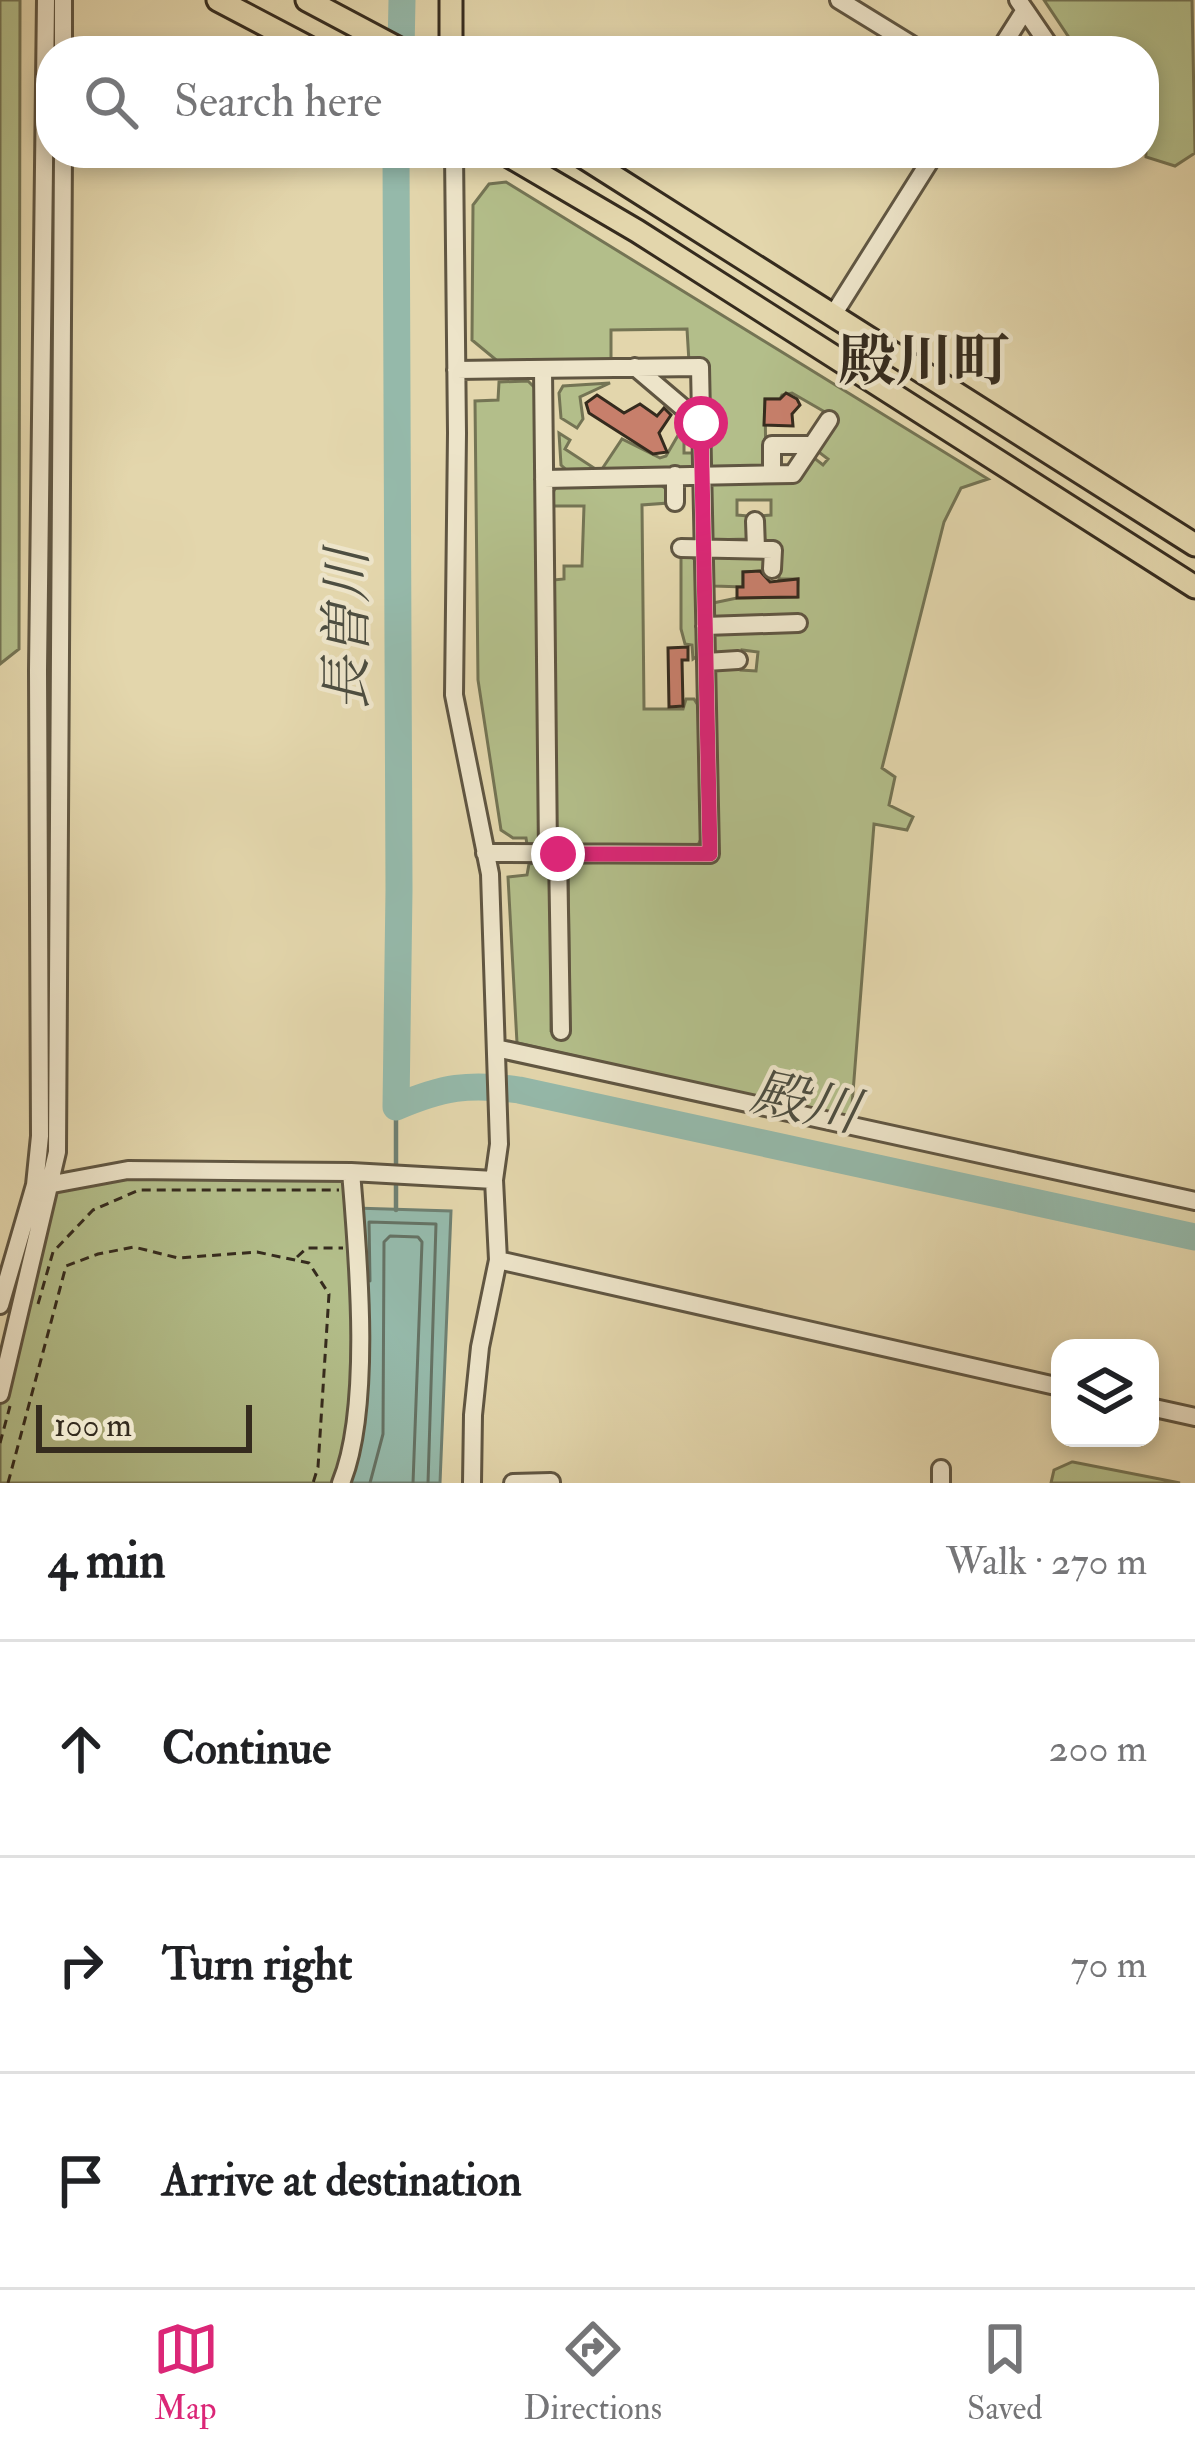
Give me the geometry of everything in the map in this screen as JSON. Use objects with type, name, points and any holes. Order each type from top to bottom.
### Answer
[{"type":"main road","points":[[218,0],[286,36]]},
{"type":"main road","points":[[307,0],[375,36]]},
{"type":"main road","points":[[451,0],[452,36]]},
{"type":"main road","points":[[530,168],[637,231],[1195,587]]},
{"type":"main road","points":[[601,168],[1195,545]]},
{"type":"street","points":[[46,0],[46,36]]},
{"type":"street","points":[[63,0],[63,36]]},
{"type":"street","points":[[839,0],[898,36]]},
{"type":"street","points":[[1006,36],[1021,5],[1043,36]]},
{"type":"street","points":[[6,1397],[42,1186],[38,670],[44,168]]},
{"type":"street","points":[[0,1306],[57,1152],[63,168]]},
{"type":"street","points":[[454,168],[454,695],[490,874],[499,1144],[494,1180],[498,1260],[480,1347],[472,1483]]},
{"type":"street","points":[[833,315],[926,168]]},
{"type":"street","points":[[635,367],[701,423]]},
{"type":"street","points":[[456,370],[700,367],[710,854],[485,853]]},
{"type":"street","points":[[543,369],[561,1030]]},
{"type":"street","points":[[544,479],[793,475],[829,420]]},
{"type":"street","points":[[772,474],[772,438],[812,446]]},
{"type":"street","points":[[675,475],[675,502]]},
{"type":"street","points":[[755,521],[755,549]]},
{"type":"street","points":[[681,548],[773,550],[772,569]]},
{"type":"street","points":[[705,591],[728,591]]},
{"type":"street","points":[[705,626],[798,623]]},
{"type":"street","points":[[706,662],[738,660]]},
{"type":"street","points":[[496,1053],[1195,1202]]},
{"type":"street","points":[[42,1186],[128,1170],[352,1181],[460,1176],[494,1180]]},
{"type":"street","points":[[341,1483],[356,1433],[357,1248],[352,1181]]},
{"type":"street","points":[[498,1260],[1051,1385]]},
{"type":"street","points":[[1159,1409],[1195,1417]]},
{"type":"street","points":[[513,1483],[551,1482]]},
{"type":"path","points":[[35,1316],[53,1252],[93,1210],[139,1190],[352,1181]]},
{"type":"path","points":[[8,1483],[66,1266],[134,1247],[178,1258],[257,1252],[309,1263],[329,1294],[318,1467],[313,1483]]},
{"type":"path","points":[[295,1259],[307,1248],[357,1248]]},
{"type":"path","points":[[0,1443],[6,1397]]},
{"type":"green space","points":[[0,0],[20,0],[19,649],[0,664]]},
{"type":"green space","points":[[1044,0],[1192,0],[1195,153],[1175,166],[1159,161],[1159,36],[1068,36]]},
{"type":"green space","points":[[506,182],[988,479],[961,488],[944,522],[882,768],[895,777],[889,805],[913,817],[907,830],[874,824],[851,1118],[517,1043],[508,877],[527,875],[529,864],[542,862],[552,870],[551,1031],[560,1037],[570,1033],[568,863],[716,860],[710,674],[716,667],[741,665],[741,670],[756,671],[758,652],[742,650],[741,655],[717,657],[710,641],[721,619],[713,616],[713,603],[797,597],[798,579],[779,579],[779,544],[762,539],[759,516],[771,515],[771,500],[737,500],[737,515],[750,516],[747,539],[712,540],[710,486],[718,481],[796,479],[813,457],[823,465],[828,459],[816,450],[837,419],[792,393],[765,399],[766,472],[712,469],[706,366],[689,362],[687,329],[611,330],[611,364],[501,364],[472,340],[473,205],[489,184]]},
{"type":"green space","points":[[528,381],[538,391],[541,846],[528,851],[526,838],[513,838],[501,830],[478,680],[475,401],[498,400],[499,382]]},
{"type":"green space","points":[[610,383],[580,397],[583,419],[577,428],[561,418],[563,386]]},
{"type":"green space","points":[[690,423],[697,439],[684,439],[684,453],[696,453],[696,462],[686,472],[570,473],[561,465],[559,433],[570,440],[565,449],[600,472],[622,439],[660,458]]},
{"type":"green space","points":[[659,483],[668,491],[668,503],[642,505],[644,709],[683,709],[686,699],[694,699],[701,710],[702,837],[697,847],[559,848],[555,844],[553,580],[564,579],[564,566],[582,566],[584,506],[552,506],[551,496],[556,487]]},
{"type":"green space","points":[[716,554],[764,557],[765,571],[743,572],[743,587],[714,586],[709,580],[711,558]]},
{"type":"green space","points":[[689,555],[698,562],[699,655],[693,659],[692,645],[685,644],[681,629],[681,556]]},
{"type":"green space","points":[[128,1170],[351,1172],[356,1433],[341,1483],[0,1483],[0,1381],[50,1188]]},
{"type":"green space","points":[[1072,1462],[1180,1483],[1051,1483],[1054,1470]]},
{"type":"water","points":[[354,1208],[451,1211],[440,1483],[341,1483],[356,1433]]},
{"type":"building","points":[[786,393],[800,405],[792,414],[793,426],[764,425],[765,399],[780,399]]},
{"type":"building","points":[[597,395],[624,413],[640,404],[657,416],[664,408],[671,415],[659,433],[667,452],[653,454],[589,413],[586,403]]},
{"type":"building","points":[[760,571],[770,582],[798,579],[798,597],[737,598],[743,572]]},
{"type":"building","points":[[688,647],[688,660],[682,660],[683,706],[669,707],[668,648]]},
{"type":"waterway","name":"長曽川","points":[[401,36],[402,0]]},
{"type":"waterway","name":"長曽川","points":[[396,168],[396,1107],[456,1088],[519,1090],[1195,1237]]},
{"type":"waterway","points":[[396,1107],[396,1168]]},
{"type":"waterway","points":[[396,1179],[396,1210]]},
{"type":"district","name":"殿川町","points":[[924,362]]},
{"type":"route","points":[[558,854],[710,854],[701,423]]},
{"type":"water label","name":"殿川","points":[[805,1103]]}]
